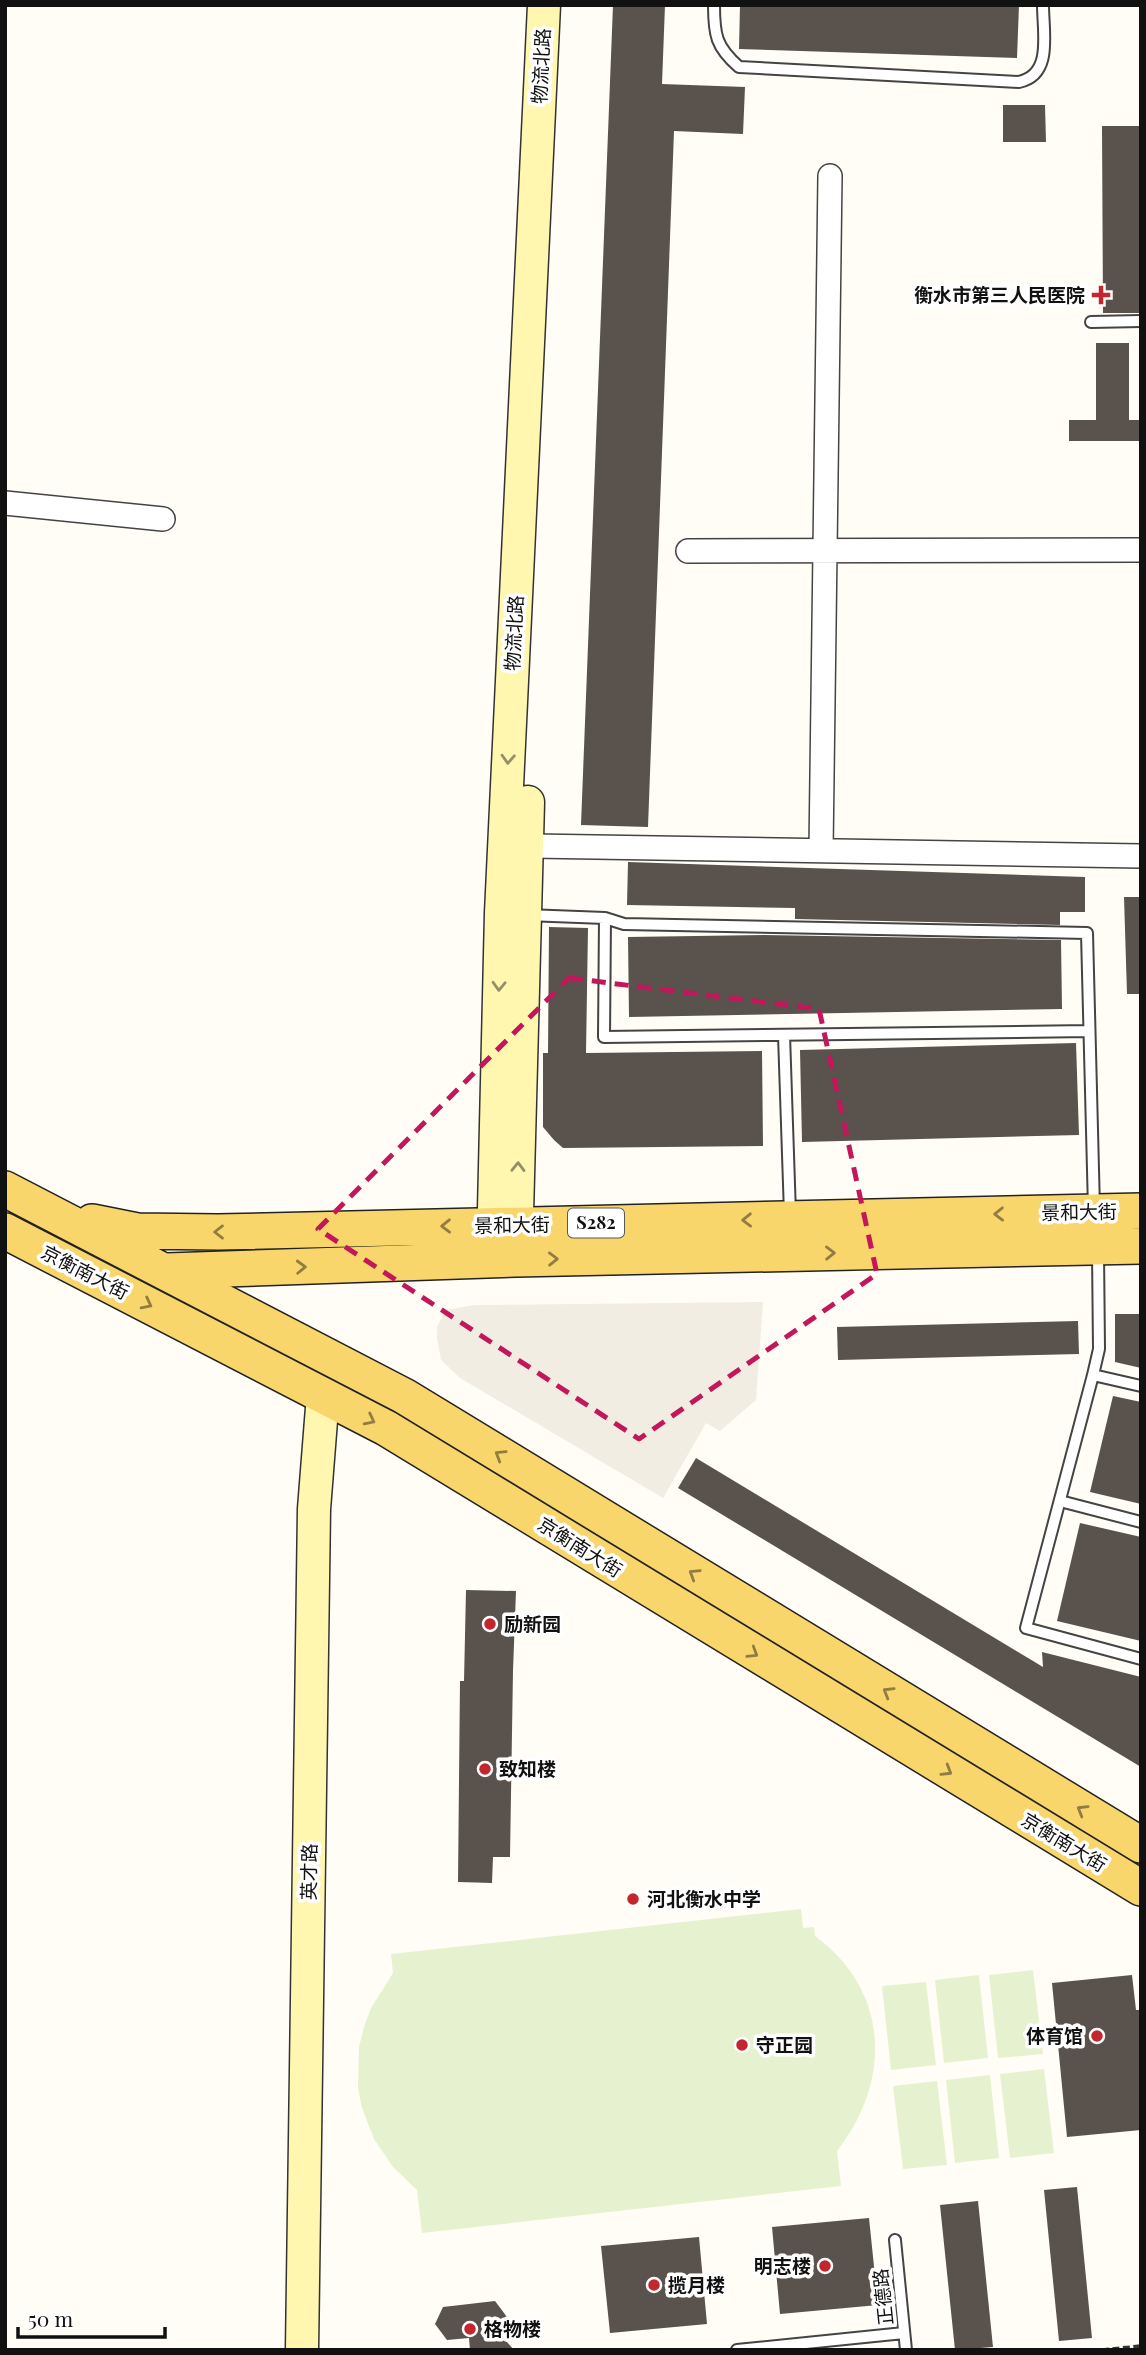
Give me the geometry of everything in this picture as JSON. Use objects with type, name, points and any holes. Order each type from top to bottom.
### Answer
[{"type":"main road","name":"京衡南大街","points":[[5,1189],[404,1396],[1141,1845]]},
{"type":"main road","name":"景和大街","points":[[53,1214],[137,1231],[218,1232],[1141,1211]]},
{"type":"main road","name":"京衡南大街","points":[[5,1231],[386,1428],[1141,1888]]},
{"type":"main road","name":"景和大街","points":[[86,1272],[1141,1246]]},
{"type":"street","name":"物流北路","points":[[504,1260],[504,844],[544,5]]},
{"type":"street","name":"物流北路","points":[[505,1224],[524,915],[550,205],[562,5]]},
{"type":"street","points":[[821,850],[830,176]]},
{"type":"street","points":[[5,503],[163,519]]},
{"type":"street","points":[[688,551],[1141,550]]},
{"type":"street","points":[[533,846],[1141,856]]},
{"type":"street","name":"英才路","points":[[302,2350],[314,1523],[323,1395]]},
{"type":"lane","points":[[714,5],[716,37],[723,52],[739,67],[1019,82],[1038,74],[1043,61],[1043,5]]},
{"type":"lane","points":[[1091,322],[1141,321]]},
{"type":"lane","points":[[524,915],[605,918],[624,924],[1087,933],[1094,1212]]},
{"type":"lane","points":[[605,918],[604,1037],[1089,1031]]},
{"type":"lane","points":[[785,1035],[790,1219]]},
{"type":"lane","points":[[1098,1247],[1099,1349],[1026,1628],[1141,1659]]},
{"type":"lane","points":[[1093,1375],[1141,1386]]},
{"type":"lane","points":[[1060,1501],[1141,1522]]},
{"type":"lane","name":"正德路","points":[[895,2240],[906,2350]]},
{"type":"lane","points":[[737,2350],[904,2333]]},
{"type":"path","points":[[1102,2350],[1141,2346]]},
{"type":"highlighted area","points":[[569,978],[819,1009],[877,1274],[639,1439],[318,1229]]},
{"type":"green space","points":[[801,1909],[803,1928],[814,1927],[815,1936],[840,1958],[858,1983],[869,2010],[875,2038],[874,2067],[867,2096],[855,2124],[837,2151],[841,2186],[422,2233],[417,2190],[393,2167],[374,2139],[362,2108],[358,2088],[359,2047],[371,2008],[393,1973],[391,1954]]},
{"type":"green space","points":[[1033,1970],[1043,2054],[998,2058],[989,1975]]},
{"type":"green space","points":[[979,1975],[988,2058],[944,2063],[935,1980]]},
{"type":"green space","points":[[926,1982],[936,2065],[891,2070],[882,1986]]},
{"type":"green space","points":[[1044,2069],[1054,2153],[1010,2158],[1000,2074]]},
{"type":"green space","points":[[990,2075],[999,2158],[955,2163],[946,2080]]},
{"type":"green space","points":[[937,2081],[947,2165],[903,2169],[893,2086]]},
{"type":"shaded area","points":[[763,1302],[756,1400],[720,1431],[706,1423],[663,1498],[460,1378],[441,1360],[437,1338],[437,1327],[446,1310],[474,1305]]},
{"type":"building","points":[[613,5],[665,5],[662,84],[745,87],[743,134],[674,131],[648,827],[581,825]]},
{"type":"building","points":[[740,5],[1019,5],[1017,58],[739,49]]},
{"type":"building","points":[[1003,105],[1045,105],[1046,142],[1003,142]]},
{"type":"building","points":[[1102,126],[1141,126],[1141,313],[1103,313]]},
{"type":"building","points":[[1096,343],[1129,343],[1129,420],[1141,420],[1141,441],[1069,441],[1069,420],[1096,420]]},
{"type":"building","points":[[628,862],[1085,877],[1085,912],[1060,912],[1060,925],[795,919],[795,908],[627,905]]},
{"type":"building","points":[[1124,897],[1141,897],[1141,994],[1127,994]]},
{"type":"building","points":[[549,927],[588,928],[586,1053],[762,1051],[763,1146],[563,1148],[554,1140],[543,1127],[543,1053],[548,1053]]},
{"type":"building","points":[[764,935],[1061,940],[1062,1009],[629,1017],[628,937]]},
{"type":"building","points":[[1076,1043],[1079,1135],[802,1142],[800,1050]]},
{"type":"building","points":[[1115,1314],[1141,1314],[1141,1368],[1115,1362]]},
{"type":"building","points":[[1078,1321],[1079,1354],[838,1360],[837,1327]]},
{"type":"building","points":[[1113,1396],[1141,1402],[1141,1504],[1090,1492]]},
{"type":"building","points":[[696,1458],[1043,1667],[1042,1652],[1141,1677],[1141,1767],[678,1488]]},
{"type":"building","points":[[1080,1523],[1141,1537],[1141,1641],[1057,1621]]},
{"type":"building","name":"致知楼","points":[[466,1590],[516,1591],[510,1857],[493,1857],[492,1883],[458,1882],[460,1681],[464,1681]]},
{"type":"building","name":"体育馆","points":[[1132,1975],[1136,2010],[1141,2010],[1141,2130],[1067,2137],[1052,1983]]},
{"type":"building","points":[[1077,2187],[1092,2338],[1059,2341],[1044,2190]]},
{"type":"building","points":[[978,2201],[993,2347],[955,2350],[940,2205]]},
{"type":"building","name":"明志楼","points":[[869,2218],[878,2305],[780,2314],[772,2227]]},
{"type":"building","name":"揽月楼","points":[[699,2237],[707,2324],[610,2333],[601,2246]]},
{"type":"building","name":"格物楼","points":[[495,2301],[507,2317],[499,2333],[514,2350],[470,2350],[469,2338],[447,2340],[435,2324],[443,2307]]},
{"type":"place","name":"衡水市第三人民医院","points":[[1101,295]]},
{"type":"place","name":"励新园","points":[[490,1624]]},
{"type":"place","name":"致知楼","points":[[485,1769]]},
{"type":"place","name":"河北衡水中学","points":[[633,1899]]},
{"type":"place","name":"体育馆","points":[[1097,2036]]},
{"type":"place","name":"守正园","points":[[742,2045]]},
{"type":"place","name":"明志楼","points":[[825,2266]]},
{"type":"place","name":"揽月楼","points":[[654,2285]]},
{"type":"place","name":"格物楼","points":[[470,2329]]}]
